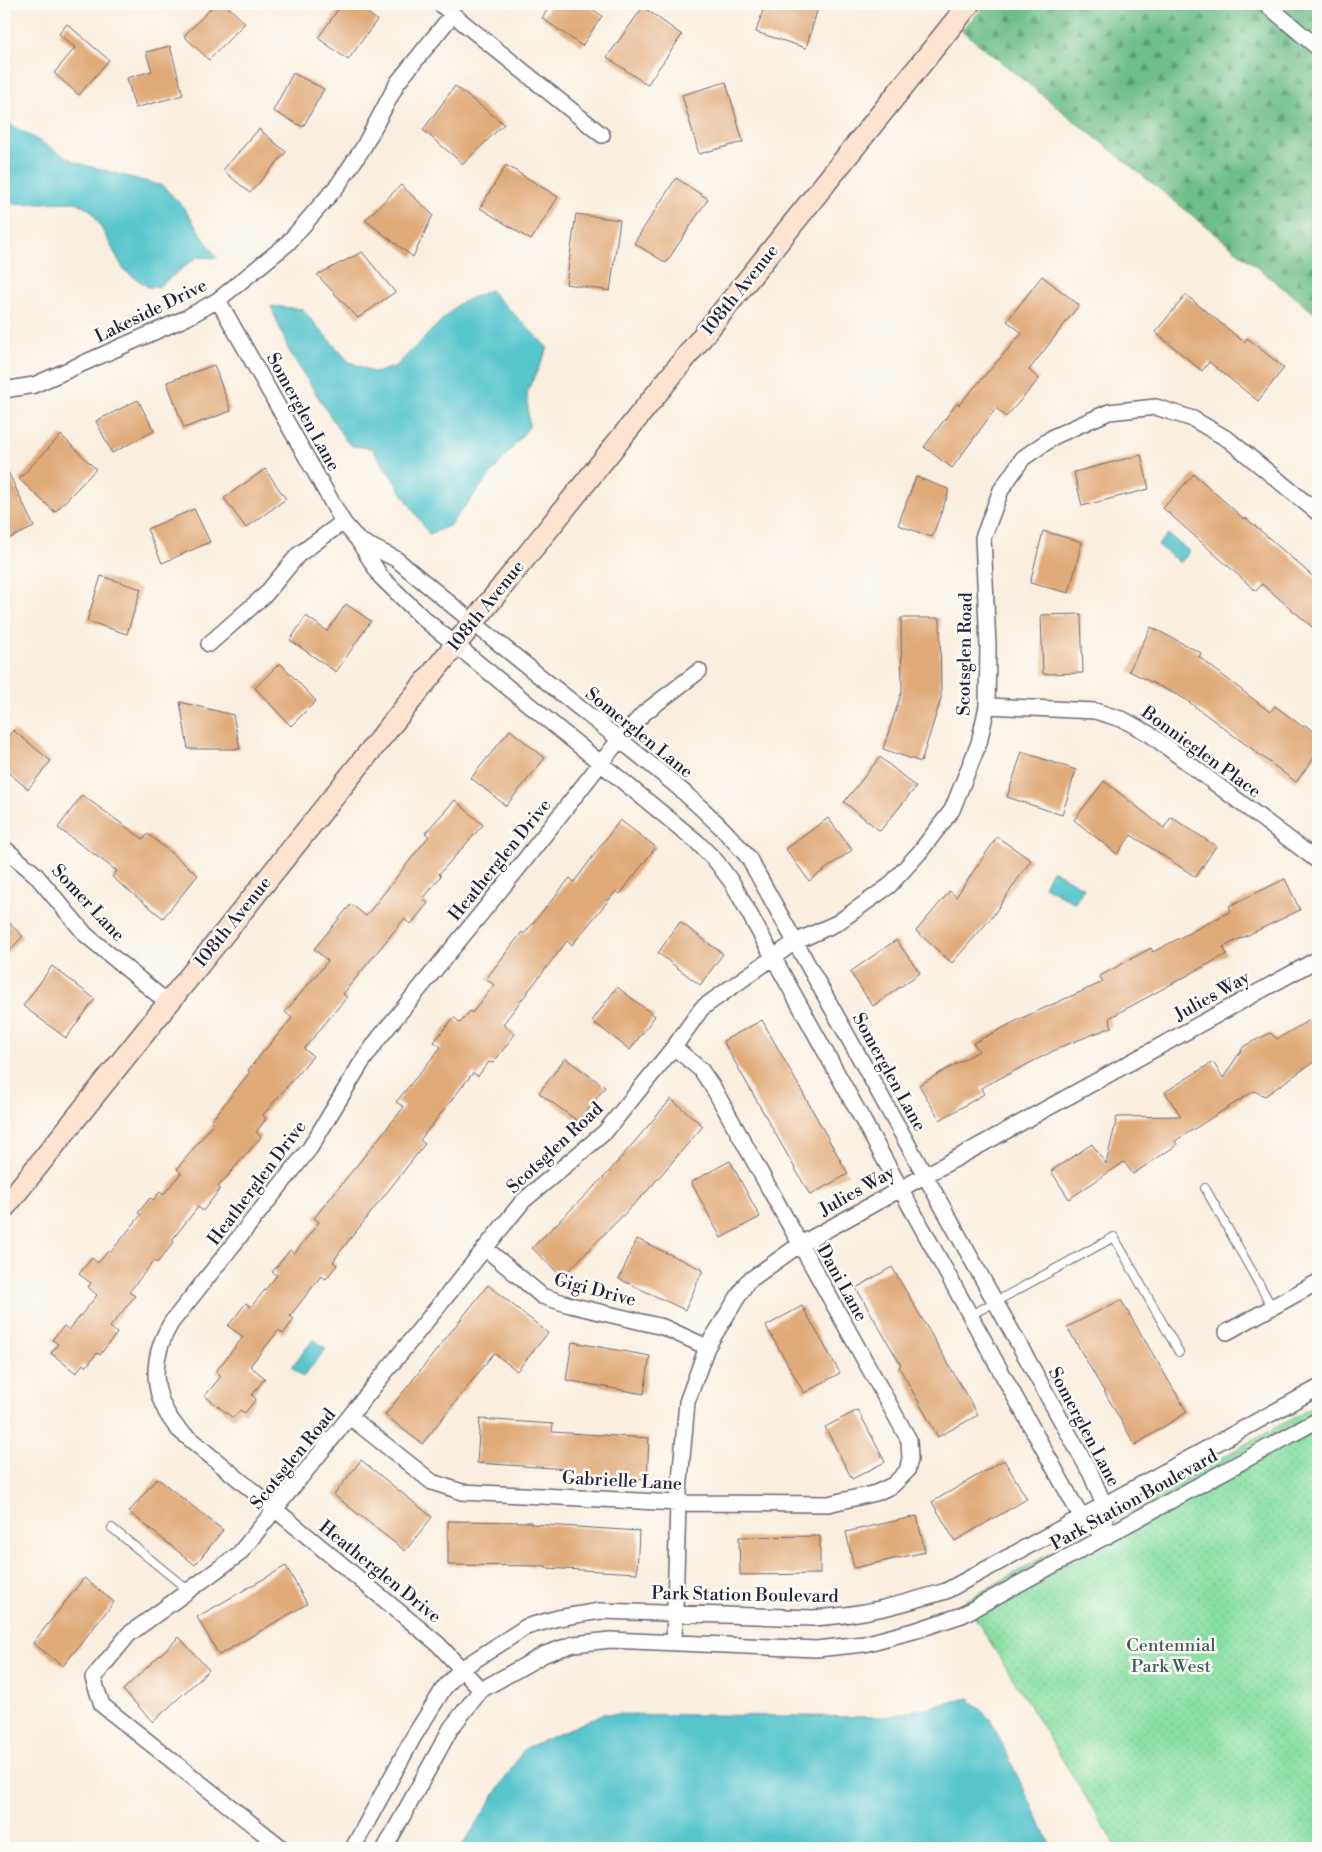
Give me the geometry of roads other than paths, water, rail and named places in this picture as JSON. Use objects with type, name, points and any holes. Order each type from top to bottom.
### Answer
[{"type":"street","points":[[440,4],[602,135]]},
{"type":"street","name":"108th Avenue","points":[[4,1208],[969,4]]},
{"type":"street","points":[[1266,4],[1318,48]]},
{"type":"street","name":"Lakeside Drive","points":[[4,390],[34,385],[186,318],[218,300],[287,244],[338,185],[363,148],[398,82],[454,14]]},
{"type":"street","name":"Somerglen Lane","points":[[218,300],[343,522],[358,540],[381,577],[454,645],[696,840],[716,860],[733,884],[1081,1517],[1106,1536]]},
{"type":"street","name":"Scotsglen Road","points":[[282,1848],[102,1706],[93,1678],[129,1634],[239,1554],[276,1511],[523,1201],[605,1132],[674,1047],[702,1008],[795,942],[837,923],[889,886],[952,810],[979,742],[987,706],[988,646],[983,538],[1001,490],[1023,458],[1055,436],[1109,412],[1156,408],[1193,419],[1229,440],[1318,513]]},
{"type":"street","points":[[209,644],[265,595],[298,555],[343,522]]},
{"type":"street","name":"Somerglen Lane","points":[[358,540],[396,559],[619,740],[698,805],[727,832],[748,857],[1091,1474],[1104,1505],[1106,1536]]},
{"type":"street","name":"Heatherglen Drive","points":[[481,1690],[438,1644],[179,1430],[170,1420],[158,1395],[155,1370],[160,1345],[171,1323],[310,1148],[360,1065],[379,1038],[619,740],[644,712],[700,671]]},
{"type":"street","name":"Bonnieglen Place","points":[[987,706],[1095,711],[1124,720],[1151,735],[1318,861]]},
{"type":"street","name":"Somer Lane","points":[[4,848],[35,874],[86,935],[168,1003]]},
{"type":"street","name":"Julies Way","points":[[674,1643],[678,1503],[687,1402],[707,1348],[747,1282],[799,1244],[1318,959]]},
{"type":"street","name":"Dani Lane","points":[[674,1047],[701,1070],[714,1089],[909,1440],[910,1459],[906,1471]]},
{"type":"street","name":"Gigi Drive","points":[[485,1248],[542,1296],[570,1305],[663,1327],[707,1348]]},
{"type":"street","points":[[1226,1332],[1318,1282]]},
{"type":"street","name":"Park Station Boulevard","points":[[352,1848],[414,1736],[444,1688],[461,1669],[526,1627],[558,1618],[600,1611],[814,1618],[848,1616],[886,1609],[946,1591],[1318,1388]]},
{"type":"street","name":"Gabrielle Lane","points":[[350,1417],[432,1482],[462,1492],[678,1503],[828,1504],[876,1493],[893,1485],[906,1471]]},
{"type":"street","name":"Park Station Boulevard","points":[[385,1848],[451,1728],[481,1690],[545,1654],[574,1644],[610,1640],[816,1649],[864,1644],[917,1630],[962,1616],[1318,1420]]},
{"type":"lane","points":[[1205,1188],[1272,1307]]},
{"type":"lane","points":[[970,1315],[1114,1237],[1179,1352]]},
{"type":"lane","points":[[112,1528],[188,1590]]},
{"type":"water","points":[[4,121],[77,163],[163,186],[183,207],[217,258],[197,257],[158,287],[148,287],[124,270],[92,211],[76,202],[4,204]]},
{"type":"water","points":[[490,290],[548,348],[527,392],[529,427],[449,526],[429,534],[372,448],[352,446],[346,441],[289,351],[271,306],[302,309],[348,361],[375,373],[396,366],[458,304]]},
{"type":"water","points":[[1168,534],[1190,552],[1180,563],[1158,545]]},
{"type":"water","points":[[1052,870],[1084,888],[1075,903],[1044,886]]},
{"type":"water","points":[[314,1339],[326,1349],[303,1377],[291,1367]]},
{"type":"water","points":[[969,1698],[990,1719],[1052,1848],[461,1848],[524,1749],[603,1714],[886,1717]]},
{"type":"park label","name":"Centennial Park West","points":[[1171,1655]]}]
